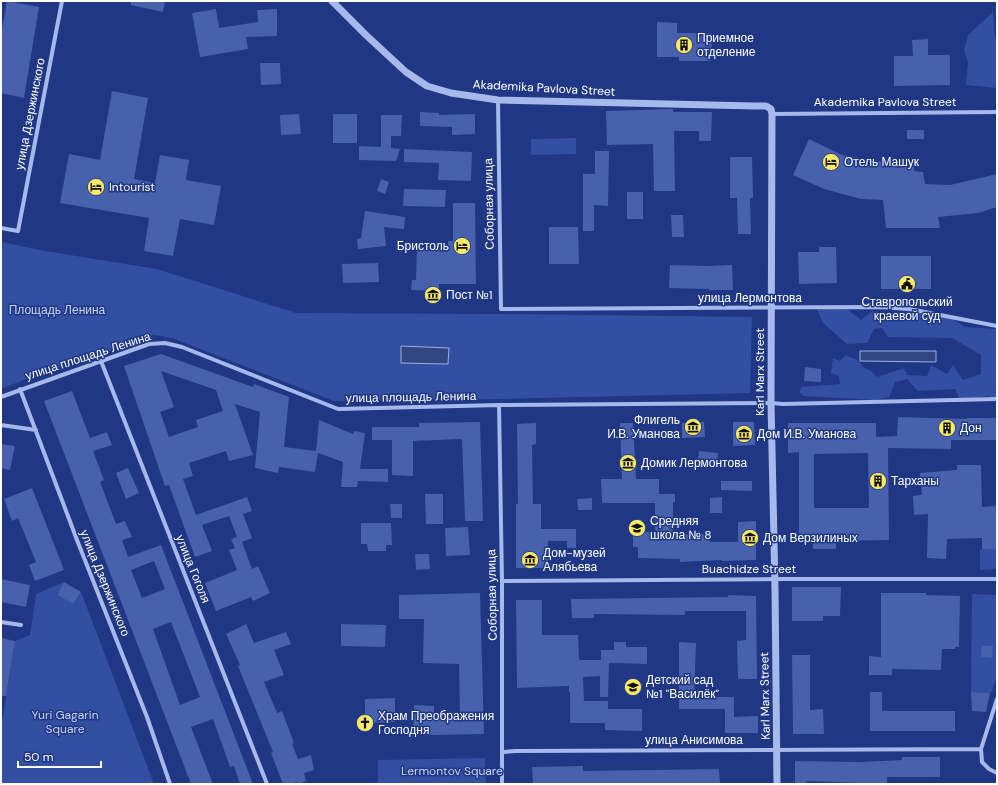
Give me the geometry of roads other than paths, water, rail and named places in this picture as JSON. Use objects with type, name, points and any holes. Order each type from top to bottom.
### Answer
[{"type":"street","name":"улица Дзержинского","points":[[1,228],[18,231],[62,1]]},
{"type":"street","name":"Akademika Pavlova Street","points":[[332,1],[366,36],[406,72],[427,86],[451,93],[498,100],[766,106],[771,108],[772,114],[997,112]]},
{"type":"street","name":"Соборная улица","points":[[498,100],[501,309]]},
{"type":"street","name":"Karl Marx Street","points":[[772,114],[771,403],[775,579],[777,784]]},
{"type":"street","name":"улица Лермонтова","points":[[501,309],[880,307],[909,309],[997,326]]},
{"type":"street","name":"улица площадь Ленина","points":[[1,396],[149,344],[165,343],[182,347],[338,409],[499,405],[771,403]]},
{"type":"street","name":"улица Гоголя","points":[[101,361],[267,784]]},
{"type":"street","name":"улица Дзержинского","points":[[20,389],[77,540],[147,717],[170,784]]},
{"type":"street","points":[[771,403],[791,404],[997,399]]},
{"type":"street","name":"Соборная улица","points":[[499,405],[502,581],[502,784]]},
{"type":"street","points":[[1,425],[36,430]]},
{"type":"street","name":"Buachidze Street","points":[[502,581],[997,579]]},
{"type":"street","points":[[1,622],[21,625]]},
{"type":"street","points":[[997,700],[981,749],[982,762],[989,769],[997,773]]},
{"type":"street","name":"улица Анисимова","points":[[502,752],[516,750],[981,749]]},
{"type":"place","name":"Приемное отделение","points":[[684,45]]},
{"type":"place","name":"Отель Машук","points":[[831,162]]},
{"type":"place","name":"Intourist","points":[[96,187]]},
{"type":"place","name":"Бристоль","points":[[462,246]]},
{"type":"place","name":"Ставропольский краевой суд","points":[[907,284]]},
{"type":"place","name":"Пост №1","points":[[433,295]]},
{"type":"place","name":"Флигель И.В. Уманова","points":[[693,427]]},
{"type":"place","name":"Дон","points":[[947,428]]},
{"type":"place","name":"Дом И.В. Уманова","points":[[744,434]]},
{"type":"place","name":"Домик Лермонтова","points":[[628,463]]},
{"type":"place","name":"Тарханы","points":[[878,481]]},
{"type":"place","name":"Средняя школа № 8","points":[[637,528]]},
{"type":"place","name":"Дом Верзилиных","points":[[750,538]]},
{"type":"place","name":"Дом-музей Алябьева","points":[[530,560]]},
{"type":"place","name":"Детский сад №1 \"Василёк\"","points":[[633,687]]},
{"type":"place","name":"Храм Преображения Господня","points":[[365,723]]},
{"type":"park label","name":"Площадь Ленина","points":[[57,310]]},
{"type":"park label","name":"Yuri Gagarin Square","points":[[65,722]]},
{"type":"park label","name":"Lermontov Square","points":[[452,771]]}]
